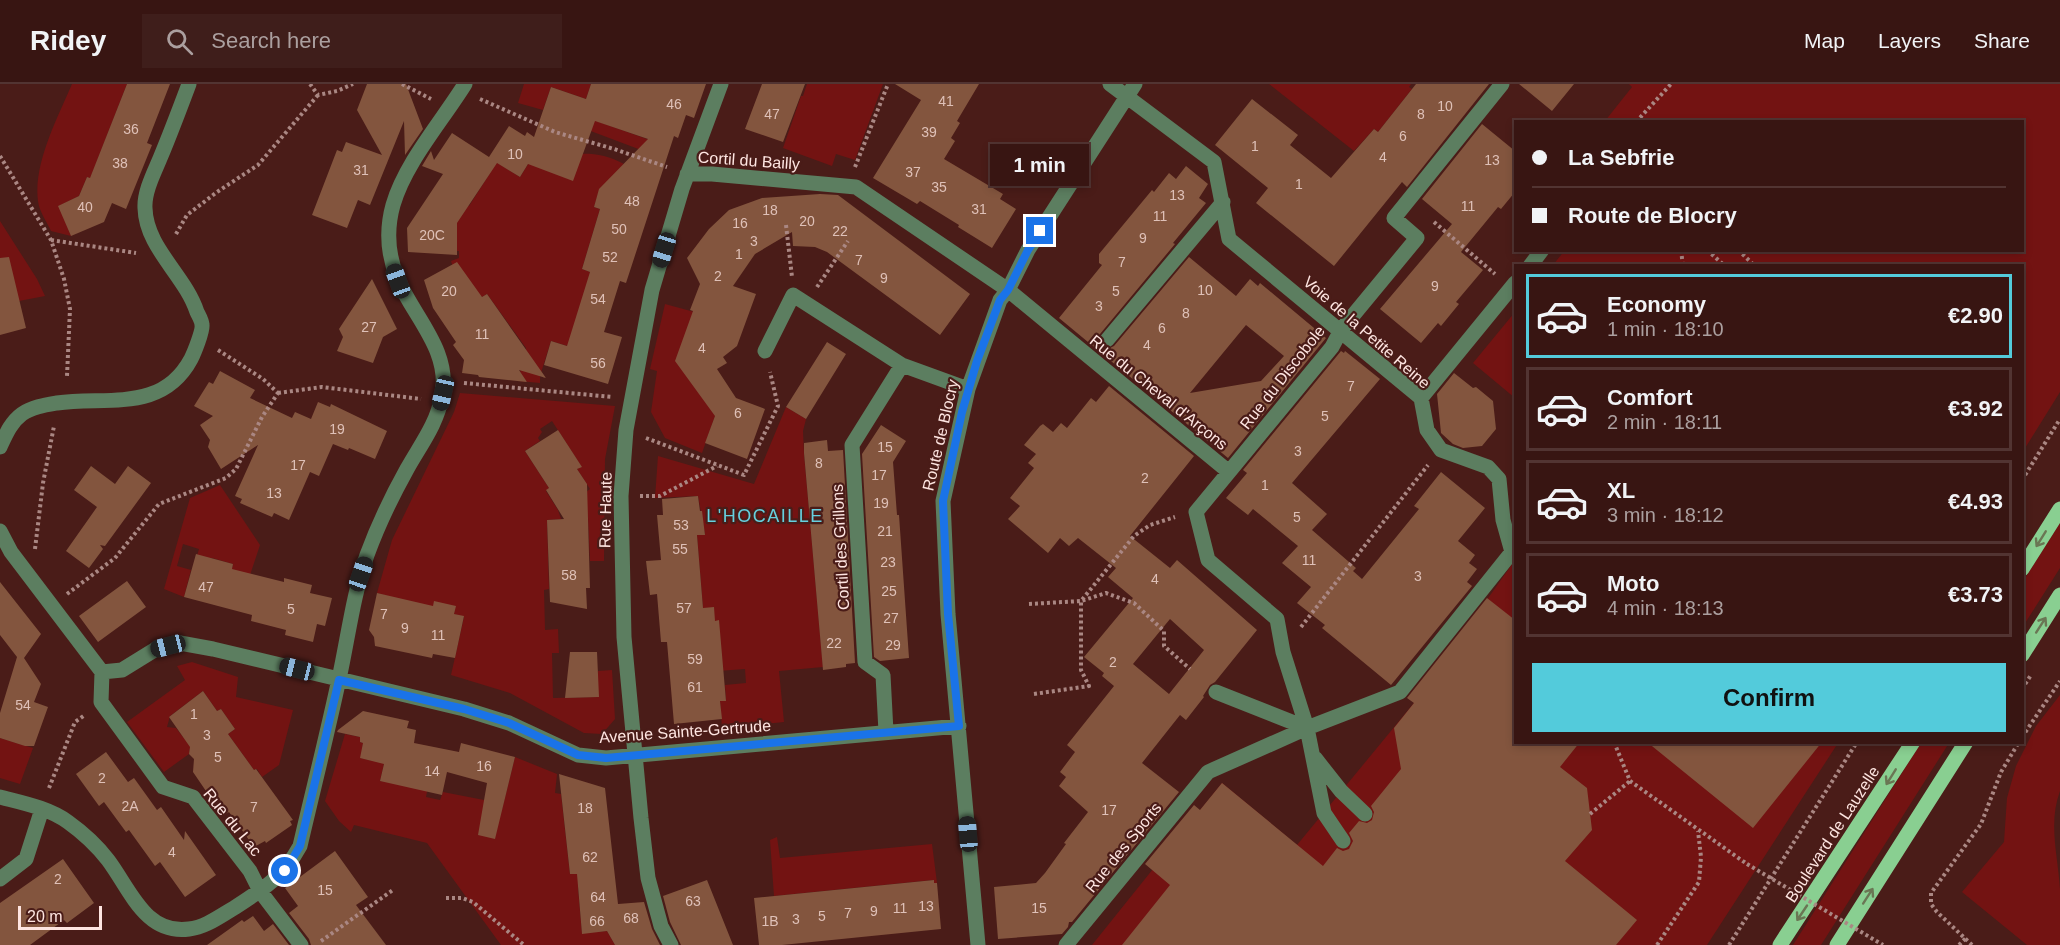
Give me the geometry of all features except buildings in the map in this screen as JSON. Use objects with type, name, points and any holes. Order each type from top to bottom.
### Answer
[{"type":"main road","points":[[2024,566],[2060,509]]},
{"type":"main road","points":[[2024,652],[2060,595]]},
{"type":"main road","name":"Boulevard de Lauzelle","points":[[1780,945],[1912,744]]},
{"type":"main road","points":[[1837,945],[1965,744]]},
{"type":"street","points":[[0,447],[10,426],[23,413],[41,405],[149,396],[162,390],[179,377],[192,357],[202,326],[195,304],[182,281],[154,242],[144,206],[149,187],[189,84]]},
{"type":"street","points":[[0,797],[42,809],[68,821],[107,859],[143,913],[156,924],[171,929],[189,930],[208,924],[260,891],[285,871],[300,846],[361,574],[373,540],[408,468],[429,434],[438,414],[443,393],[441,367],[435,344],[398,281],[388,243],[393,206],[398,189],[422,147],[465,84]]},
{"type":"street","name":"Rue Haute","points":[[671,945],[661,926],[648,878],[624,637],[621,496],[626,430],[652,290],[687,174],[721,84]]},
{"type":"street","name":"Voie de la Petite Reine","points":[[1110,84],[1131,90],[1214,162],[1229,239],[1421,398],[1427,430],[1441,450]]},
{"type":"street","name":"Rue du Discobole","points":[[1229,472],[1332,347],[1341,330],[1417,238],[1394,218],[1502,84]]},
{"type":"street","name":"Route de Blocry","points":[[978,945],[948,614],[943,501],[968,390],[1000,300],[1008,290],[1028,250],[1131,90]]},
{"type":"street","name":"Cortil du Bailly","points":[[687,174],[712,174],[856,187],[1008,290]]},
{"type":"street","points":[[1107,340],[1223,202]]},
{"type":"street","points":[[1421,398],[1513,285]]},
{"type":"street","name":"Rue du Cheval d'Arçons","points":[[1008,290],[1229,472],[1196,512]]},
{"type":"street","points":[[765,351],[793,295],[902,365],[968,390]]},
{"type":"street","name":"Cortil des Grillons","points":[[886,732],[883,675],[865,662],[852,445],[902,365]]},
{"type":"street","points":[[1216,692],[1307,728],[1400,692],[1512,552],[1503,520],[1499,479],[1488,467],[1441,450]]},
{"type":"street","points":[[1196,512],[1208,560],[1277,619],[1283,652],[1307,728],[1324,813],[1343,841]]},
{"type":"street","points":[[0,531],[5,557],[26,571],[102,672]]},
{"type":"street","name":"Avenue Sainte-Gertrude","points":[[102,672],[122,670],[156,649],[180,643],[464,709],[509,723],[578,755],[606,758],[959,726]]},
{"type":"street","name":"Rue du Lac","points":[[102,672],[101,702],[164,788],[193,797],[250,871],[260,891],[301,945]]},
{"type":"street","name":"Rue des Sports","points":[[1066,945],[1208,772],[1307,728]]},
{"type":"street","points":[[1313,756],[1341,791],[1365,814]]},
{"type":"street","points":[[0,879],[26,859],[42,809]]},
{"type":"path","points":[[310,84],[318,95]]},
{"type":"path","points":[[51,240],[136,254],[154,242],[173,240],[187,215],[258,165],[318,95],[338,91],[353,84]]},
{"type":"path","name":"Cortil du Bailly","points":[[402,84],[436,101],[473,97],[555,132],[687,174]]},
{"type":"path","points":[[848,186],[888,84]]},
{"type":"path","points":[[1638,120],[1671,84]]},
{"type":"path","points":[[0,156],[51,240],[64,279],[70,309],[67,376]]},
{"type":"path","points":[[1408,201],[1513,285]]},
{"type":"path","points":[[786,225],[790,249]]},
{"type":"path","points":[[806,302],[848,242]]},
{"type":"path","points":[[1709,252],[1723,264]]},
{"type":"path","points":[[1740,252],[1753,264]]},
{"type":"path","points":[[51,605],[115,558],[159,504],[226,478],[236,469],[262,417],[278,393],[263,379],[198,338]]},
{"type":"path","points":[[626,430],[744,476],[778,406],[765,351]]},
{"type":"path","points":[[2024,477],[2060,419]]},
{"type":"path","points":[[26,571],[34,557],[43,483],[54,425]]},
{"type":"path","points":[[1283,652],[1308,617],[1441,450]]},
{"type":"path","points":[[621,496],[660,496],[717,466]]},
{"type":"path","points":[[1034,694],[1089,686],[1081,670],[1081,601],[1134,536],[1149,525],[1196,512]]},
{"type":"path","points":[[1029,604],[1081,601],[1106,593],[1134,603],[1164,631],[1164,646],[1190,669]]},
{"type":"path","points":[[2024,734],[2060,681]]},
{"type":"path","points":[[51,782],[75,723]]},
{"type":"path","points":[[1615,744],[1630,781],[1748,864],[1883,945]]},
{"type":"path","points":[[1729,945],[1856,744]]},
{"type":"path","points":[[1972,945],[1937,912],[1931,904],[1931,893],[1981,824],[2001,772],[2018,744]]},
{"type":"path","points":[[1590,814],[1630,781]]},
{"type":"path","points":[[1657,945],[1699,882],[1701,857],[1698,830]]},
{"type":"path","points":[[316,945],[393,890]]},
{"type":"path","points":[[446,898],[462,898],[473,902],[524,945]]},
{"type":"path","points":[[1959,945],[1966,938]]},
{"type":"shaded area","points":[[72,84],[127,84],[90,179],[87,177],[79,196],[59,206],[71,236],[51,231],[41,213],[37,187],[48,141]]},
{"type":"shaded area","points":[[524,84],[591,84],[586,99],[551,87],[543,110],[518,103]]},
{"type":"shaded area","points":[[807,84],[883,84],[855,160],[836,154],[832,166],[783,148]]},
{"type":"shaded area","points":[[1269,84],[1411,84],[1409,87],[1412,89],[1378,132],[1374,129],[1354,151]]},
{"type":"shaded area","points":[[1629,84],[2060,84],[2060,392],[2024,450],[2024,264],[1554,264],[1563,252],[2024,252],[2024,120],[1606,120],[1632,87]]},
{"type":"shaded area","points":[[591,119],[661,144],[657,156],[588,130]]},
{"type":"shaded area","points":[[480,152],[520,177],[530,161],[566,155],[601,155],[624,164],[599,191],[594,207],[600,209],[582,269],[590,272],[584,351],[551,341],[540,383],[519,381],[526,348],[487,294],[482,297],[455,274],[451,261],[459,258],[457,218],[463,205],[469,206],[490,173]]},
{"type":"shaded area","points":[[0,221],[37,279],[45,296],[19,301],[0,284]]},
{"type":"shaded area","points":[[665,304],[698,313],[715,416],[702,453],[665,438],[651,412],[657,371],[650,369]]},
{"type":"shaded area","points":[[1514,313],[1514,397],[1473,363]]},
{"type":"shaded area","points":[[460,393],[615,406],[605,459],[604,561],[590,561],[588,518],[582,495],[590,489],[577,469],[581,466],[552,421],[540,429],[542,432],[538,438],[540,441],[525,451],[549,488],[546,491],[561,519],[547,520],[549,589],[544,590],[545,630],[558,629],[559,653],[552,653],[553,698],[598,697],[598,671],[612,670],[615,719],[602,734],[584,733],[510,693],[451,675],[464,617],[454,614],[455,606],[432,609],[377,593],[392,540],[454,412]]},
{"type":"shaded area","points":[[786,407],[806,419],[803,431],[804,454],[823,667],[779,671],[784,722],[722,728],[720,701],[726,700],[725,685],[746,683],[745,669],[718,671],[719,621],[715,621],[703,608],[697,535],[705,534],[698,496],[655,498],[658,456],[754,484]]},
{"type":"shaded area","points":[[220,485],[260,545],[240,605],[230,577],[233,564],[212,558],[194,566],[199,549],[183,544],[177,566],[191,570],[184,597],[164,589],[190,498]]},
{"type":"shaded area","points":[[2060,523],[2060,568],[2024,625],[2024,580]]},
{"type":"shaded area","points":[[1514,561],[1514,744],[1837,744],[1707,945],[1092,945],[1222,783],[1297,845],[1414,703]]},
{"type":"shaded area","points":[[192,662],[238,677],[236,697],[293,710],[279,765],[262,777],[257,769],[254,770],[228,734],[235,729],[221,709],[217,711],[203,691],[170,716],[167,727],[176,728],[183,737],[191,742],[189,754],[164,772],[127,722],[185,680],[177,666]]},
{"type":"shaded area","points":[[2060,695],[2060,791],[2056,803],[2054,827],[2060,889],[2060,945],[2027,945],[1962,892],[2004,842],[2007,798],[2016,766],[2036,726]]},
{"type":"shaded area","points":[[345,734],[360,737],[360,742],[363,743],[361,758],[373,761],[377,753],[386,755],[380,781],[428,786],[426,797],[440,800],[443,792],[484,800],[502,809],[515,757],[557,774],[555,793],[561,794],[570,874],[586,873],[578,888],[582,933],[607,931],[615,945],[501,945],[427,843],[354,825],[351,832],[339,821],[325,801]]},
{"type":"shaded area","points":[[0,738],[33,748],[20,784],[0,778]]},
{"type":"shaded area","points":[[1920,744],[1948,744],[1821,945],[1793,945]]},
{"type":"shaded area","points":[[777,837],[780,858],[932,844],[937,883],[933,880],[774,896],[770,840]]},
{"type":"district","name":"L'HOCAILLE","points":[[765,516]]},
{"type":"route","points":[[285,871],[300,846],[339,680],[464,709],[509,723],[578,755],[606,758],[959,726],[948,614],[943,501],[962,412],[977,361],[1000,300],[1008,290],[1040,231]]}]
